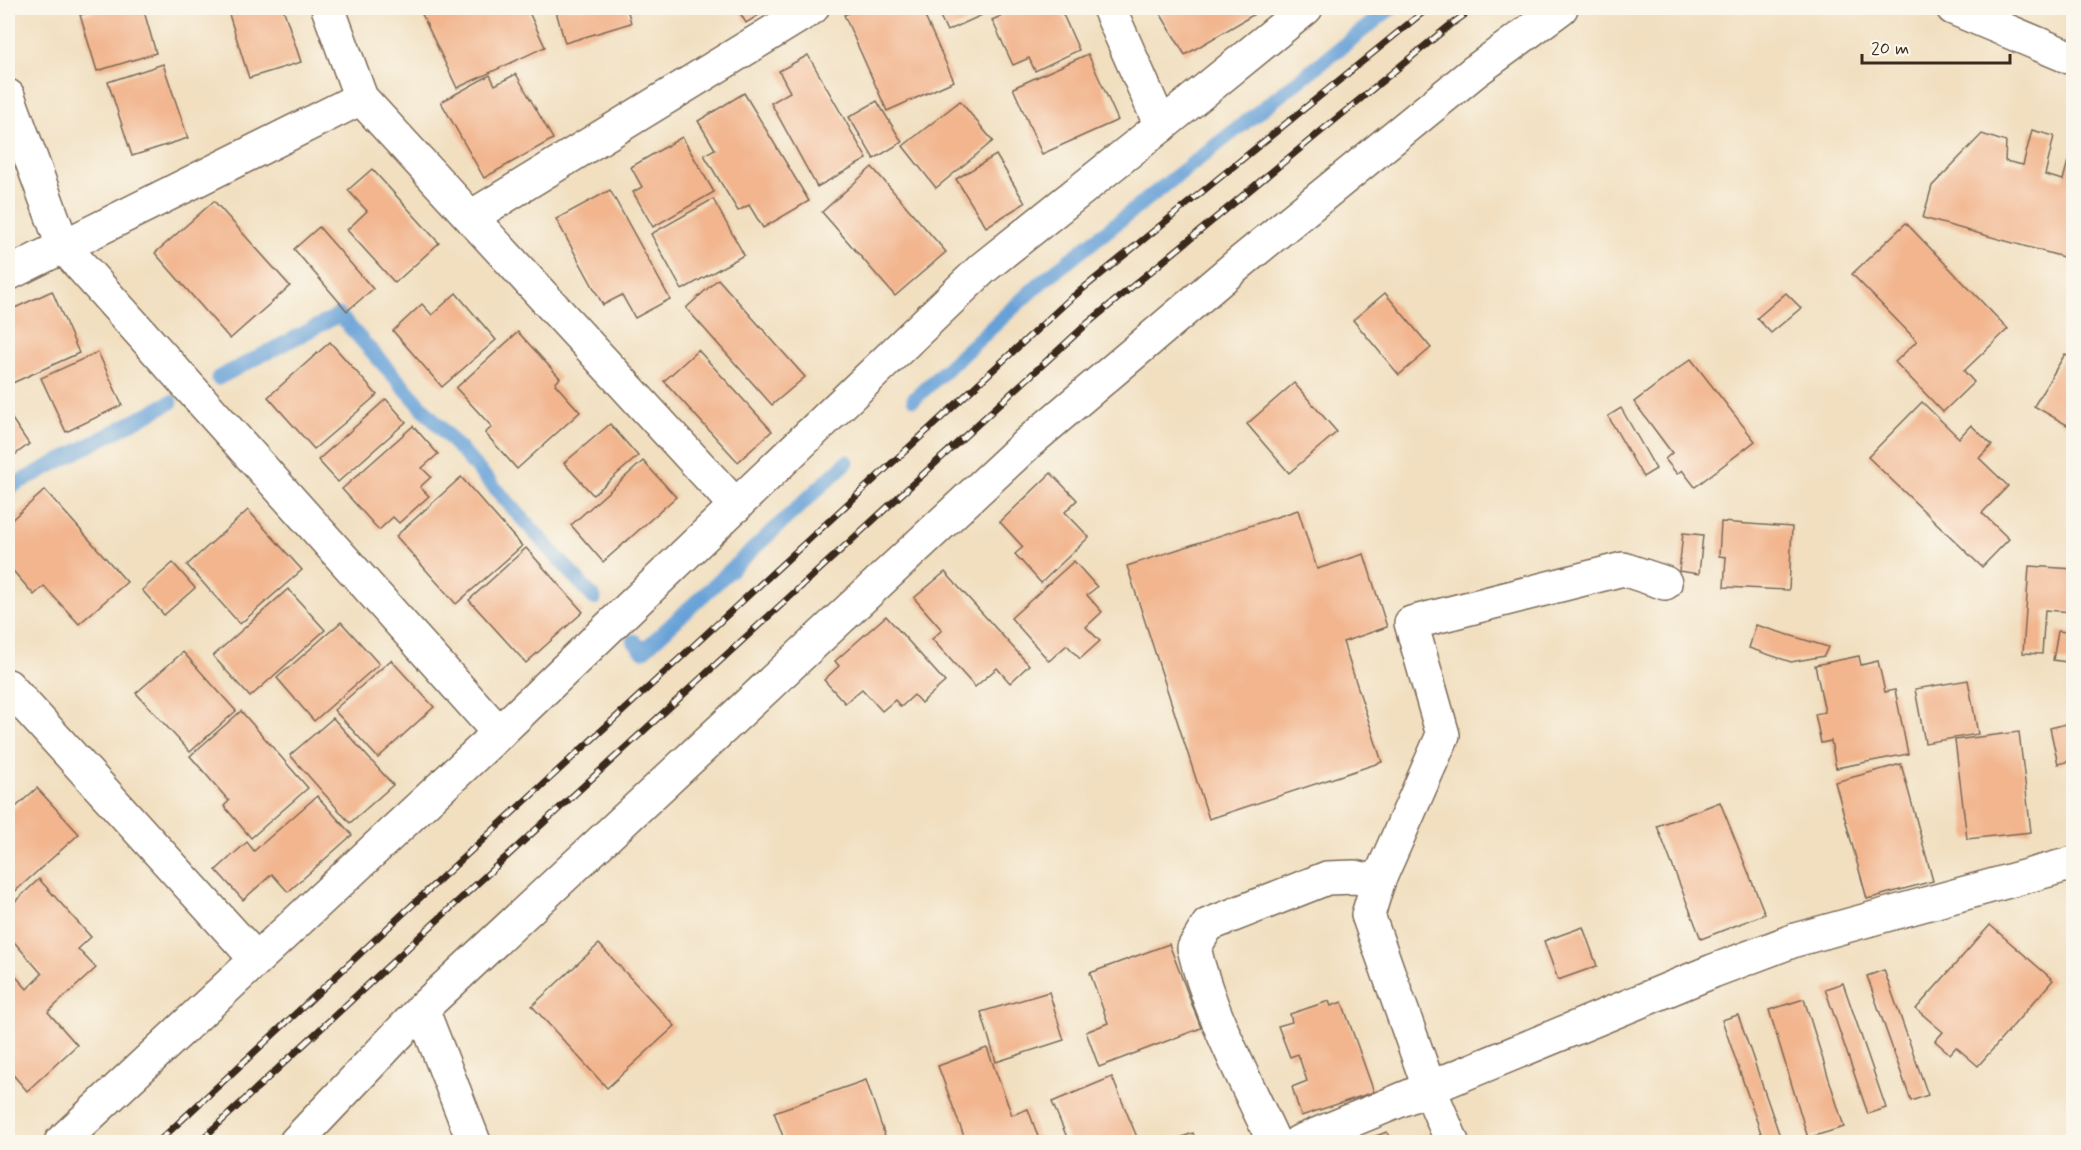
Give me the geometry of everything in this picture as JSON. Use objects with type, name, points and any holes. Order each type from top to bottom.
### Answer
[{"type":"street","points":[[328,8],[361,98],[736,506]]},
{"type":"street","points":[[471,217],[812,8]]},
{"type":"street","points":[[1109,8],[1161,126]]},
{"type":"street","points":[[61,1143],[499,733],[983,268],[1305,8]]},
{"type":"street","points":[[296,1143],[422,1009],[1030,441],[1241,262],[1474,72],[1562,8]]},
{"type":"street","points":[[1953,8],[2073,58]]},
{"type":"street","points":[[8,96],[63,246],[499,733]]},
{"type":"street","points":[[8,274],[361,98]]},
{"type":"street","points":[[1452,1143],[1430,1090],[1368,915],[1378,882],[1443,735],[1412,623],[1623,569],[1665,583]]},
{"type":"street","points":[[8,686],[256,959]]},
{"type":"street","points":[[1299,1143],[1713,971],[1795,940],[2073,863]]},
{"type":"street","points":[[1274,1143],[1219,1024],[1194,948],[1208,925],[1327,878],[1355,877],[1378,882]]},
{"type":"street","points":[[422,1009],[474,1143]]},
{"type":"building","points":[[105,8],[143,8],[156,53],[97,71],[80,15]]},
{"type":"building","points":[[227,8],[283,8],[301,62],[249,78]]},
{"type":"building","points":[[419,8],[527,8],[545,47],[457,88]]},
{"type":"building","points":[[555,8],[627,8],[631,23],[565,43]]},
{"type":"building","points":[[737,8],[770,8],[746,23]]},
{"type":"building","points":[[860,8],[921,8],[954,81],[887,111],[844,15]]},
{"type":"building","points":[[936,8],[989,8],[991,11],[947,31]]},
{"type":"building","points":[[1019,8],[1060,8],[1079,50],[1035,71],[1029,58],[1013,65],[992,20]]},
{"type":"building","points":[[1157,8],[1248,8],[1253,15],[1185,55]]},
{"type":"building","points":[[1088,54],[1118,120],[1042,154],[1013,88]]},
{"type":"building","points":[[808,55],[867,159],[817,187],[771,103],[790,92],[779,71]]},
{"type":"building","points":[[163,64],[188,138],[132,156],[108,82]]},
{"type":"building","points":[[516,74],[553,139],[484,178],[441,102],[490,75],[495,85]]},
{"type":"building","points":[[744,93],[809,201],[763,228],[749,205],[738,211],[704,155],[715,149],[698,121]]},
{"type":"building","points":[[877,101],[902,142],[874,159],[849,117]]},
{"type":"building","points":[[960,101],[993,141],[936,188],[903,146]]},
{"type":"building","points":[[2032,130],[2054,136],[2045,175],[2063,180],[2068,161],[2074,162],[2074,260],[1923,218],[1932,186],[1982,134],[2006,142],[2005,161],[2023,165]]},
{"type":"building","points":[[682,137],[714,192],[653,227],[633,192],[642,187],[631,167]]},
{"type":"building","points":[[996,155],[1025,203],[986,227],[956,179]]},
{"type":"building","points":[[872,167],[946,252],[895,296],[822,212]]},
{"type":"building","points":[[372,169],[439,243],[395,283],[347,230],[367,211],[348,190]]},
{"type":"building","points":[[610,190],[670,299],[635,318],[622,295],[603,305],[556,219]]},
{"type":"building","points":[[713,199],[744,255],[682,290],[651,234]]},
{"type":"building","points":[[214,201],[290,286],[230,339],[155,253]]},
{"type":"building","points":[[1906,223],[2008,329],[1964,371],[1974,382],[1943,412],[1895,362],[1917,341],[1852,274]]},
{"type":"building","points":[[319,227],[373,289],[347,311],[294,249]]},
{"type":"building","points":[[718,279],[805,377],[772,405],[686,308]]},
{"type":"building","points":[[52,291],[79,353],[8,385],[8,311]]},
{"type":"building","points":[[456,293],[496,340],[442,387],[393,331],[422,304],[432,315]]},
{"type":"building","points":[[1385,293],[1431,348],[1399,375],[1353,320]]},
{"type":"building","points":[[1786,293],[1801,308],[1771,333],[1757,318]]},
{"type":"building","points":[[518,332],[560,378],[555,384],[580,412],[517,469],[485,433],[492,427],[456,388]]},
{"type":"building","points":[[330,342],[377,395],[314,449],[268,397]]},
{"type":"building","points":[[698,350],[772,431],[738,462],[664,381]]},
{"type":"building","points":[[98,352],[122,405],[66,432],[41,378]]},
{"type":"building","points":[[2065,354],[2074,359],[2074,429],[2034,406]]},
{"type":"building","points":[[1691,359],[1755,441],[1695,487],[1682,470],[1677,474],[1665,459],[1672,453],[1634,402]]},
{"type":"building","points":[[1294,383],[1337,432],[1289,473],[1247,424]]},
{"type":"building","points":[[386,399],[406,422],[338,482],[318,460]]},
{"type":"building","points":[[1922,402],[1959,438],[1971,425],[1992,445],[1979,458],[2008,486],[1982,513],[2009,539],[1982,567],[1868,457]]},
{"type":"building","points":[[1621,408],[1656,469],[1643,477],[1608,416]]},
{"type":"building","points":[[8,413],[29,444],[8,460]]},
{"type":"building","points":[[610,424],[638,456],[593,495],[564,463]]},
{"type":"building","points":[[413,426],[438,454],[422,468],[431,477],[420,487],[429,496],[399,523],[393,517],[379,530],[342,489]]},
{"type":"building","points":[[643,461],[676,497],[603,562],[571,525]]},
{"type":"building","points":[[1051,473],[1077,500],[1065,512],[1089,537],[1041,583],[1015,554],[1023,547],[1000,522]]},
{"type":"building","points":[[461,477],[522,546],[456,604],[396,536]]},
{"type":"building","points":[[45,490],[127,582],[79,624],[44,586],[34,595],[8,565],[8,523]]},
{"type":"building","points":[[248,510],[302,570],[240,624],[187,565]]},
{"type":"building","points":[[1298,510],[1317,569],[1364,554],[1387,627],[1343,642],[1382,762],[1209,819],[1127,566]]},
{"type":"building","points":[[1721,522],[1792,527],[1789,590],[1724,587],[1726,557],[1719,556]]},
{"type":"building","points":[[1683,533],[1703,535],[1699,574],[1679,571]]},
{"type":"building","points":[[526,548],[583,612],[526,663],[469,600]]},
{"type":"building","points":[[1074,561],[1097,587],[1087,595],[1102,612],[1086,627],[1100,641],[1080,659],[1067,645],[1049,661],[1011,618]]},
{"type":"building","points":[[173,563],[195,588],[164,615],[142,590]]},
{"type":"building","points":[[2029,566],[2074,569],[2073,612],[2045,610],[2042,654],[2023,653]]},
{"type":"building","points":[[945,572],[1029,665],[1010,683],[997,668],[975,687],[932,639],[942,630],[914,598]]},
{"type":"building","points":[[288,589],[325,630],[250,697],[213,656]]},
{"type":"building","points":[[886,616],[945,682],[921,703],[914,695],[901,707],[895,700],[882,711],[862,689],[845,703],[824,680],[839,666],[835,661]]},
{"type":"building","points":[[341,622],[379,664],[314,721],[277,678]]},
{"type":"building","points":[[1756,625],[1828,647],[1824,656],[1791,662],[1749,648]]},
{"type":"building","points":[[2058,631],[2074,633],[2074,663],[2053,660]]},
{"type":"building","points":[[183,652],[236,711],[190,752],[136,693]]},
{"type":"building","points":[[1859,656],[1861,665],[1878,661],[1885,692],[1895,690],[1908,754],[1836,768],[1831,741],[1821,743],[1815,714],[1825,712],[1815,665]]},
{"type":"building","points":[[391,660],[434,707],[378,758],[334,710]]},
{"type":"building","points":[[1968,680],[1978,734],[1925,743],[1915,689]]},
{"type":"building","points":[[241,711],[308,788],[251,838],[224,806],[229,801],[190,756]]},
{"type":"building","points":[[333,718],[393,785],[350,823],[290,755]]},
{"type":"building","points":[[2074,722],[2074,760],[2058,764],[2050,728]]},
{"type":"building","points":[[2019,732],[2031,832],[1967,839],[1955,740]]},
{"type":"building","points":[[1901,764],[1933,881],[1867,899],[1835,782]]},
{"type":"building","points":[[37,788],[79,834],[12,894],[8,890],[8,814]]},
{"type":"building","points":[[317,796],[352,835],[288,892],[272,874],[243,900],[216,870],[247,842],[254,851]]},
{"type":"building","points":[[1720,802],[1765,914],[1701,939],[1657,826]]},
{"type":"building","points":[[39,879],[91,937],[78,949],[96,968],[48,1012],[77,1045],[27,1091],[8,1069],[8,972],[10,970],[27,989],[42,974],[8,935],[8,908]]},
{"type":"building","points":[[1990,925],[2053,980],[1978,1066],[1956,1047],[1950,1054],[1935,1041],[1943,1032],[1916,1009]]},
{"type":"building","points":[[1583,927],[1597,966],[1558,980],[1544,941]]},
{"type":"building","points":[[599,944],[675,1026],[607,1088],[532,1006]]},
{"type":"building","points":[[1169,944],[1201,1028],[1099,1067],[1086,1032],[1108,1023],[1090,973]]},
{"type":"building","points":[[1884,970],[1928,1095],[1911,1101],[1867,976]]},
{"type":"building","points":[[1843,983],[1886,1108],[1868,1114],[1825,989]]},
{"type":"building","points":[[1049,992],[1064,1040],[996,1062],[981,1012]]},
{"type":"building","points":[[1804,999],[1844,1127],[1808,1138],[1769,1010]]},
{"type":"building","points":[[1329,1001],[1331,1006],[1342,1002],[1374,1092],[1301,1116],[1292,1087],[1307,1081],[1298,1054],[1290,1057],[1278,1026],[1292,1022],[1290,1014]]},
{"type":"building","points":[[1738,1015],[1782,1142],[1764,1142],[1722,1020]]},
{"type":"building","points":[[987,1048],[1012,1115],[1028,1109],[1040,1142],[966,1142],[938,1066]]},
{"type":"building","points":[[1112,1077],[1139,1142],[1069,1142],[1052,1102]]},
{"type":"building","points":[[866,1080],[886,1139],[877,1142],[785,1142],[774,1112]]},
{"type":"building","points":[[1387,1132],[1391,1142],[1359,1142]]},
{"type":"building","points":[[1193,1133],[1197,1142],[1169,1142]]},
{"type":"waterway","points":[[914,399],[1039,284],[1391,8]]},
{"type":"waterway","points":[[218,378],[339,315],[594,598]]},
{"type":"waterway","points":[[8,488],[171,402]]},
{"type":"waterway","points":[[634,641],[643,651],[847,462]]},
{"type":"railway","points":[[158,1142],[1069,300],[1428,8]]},
{"type":"railway","points":[[199,1142],[1088,323],[1449,26],[1474,8]]}]
